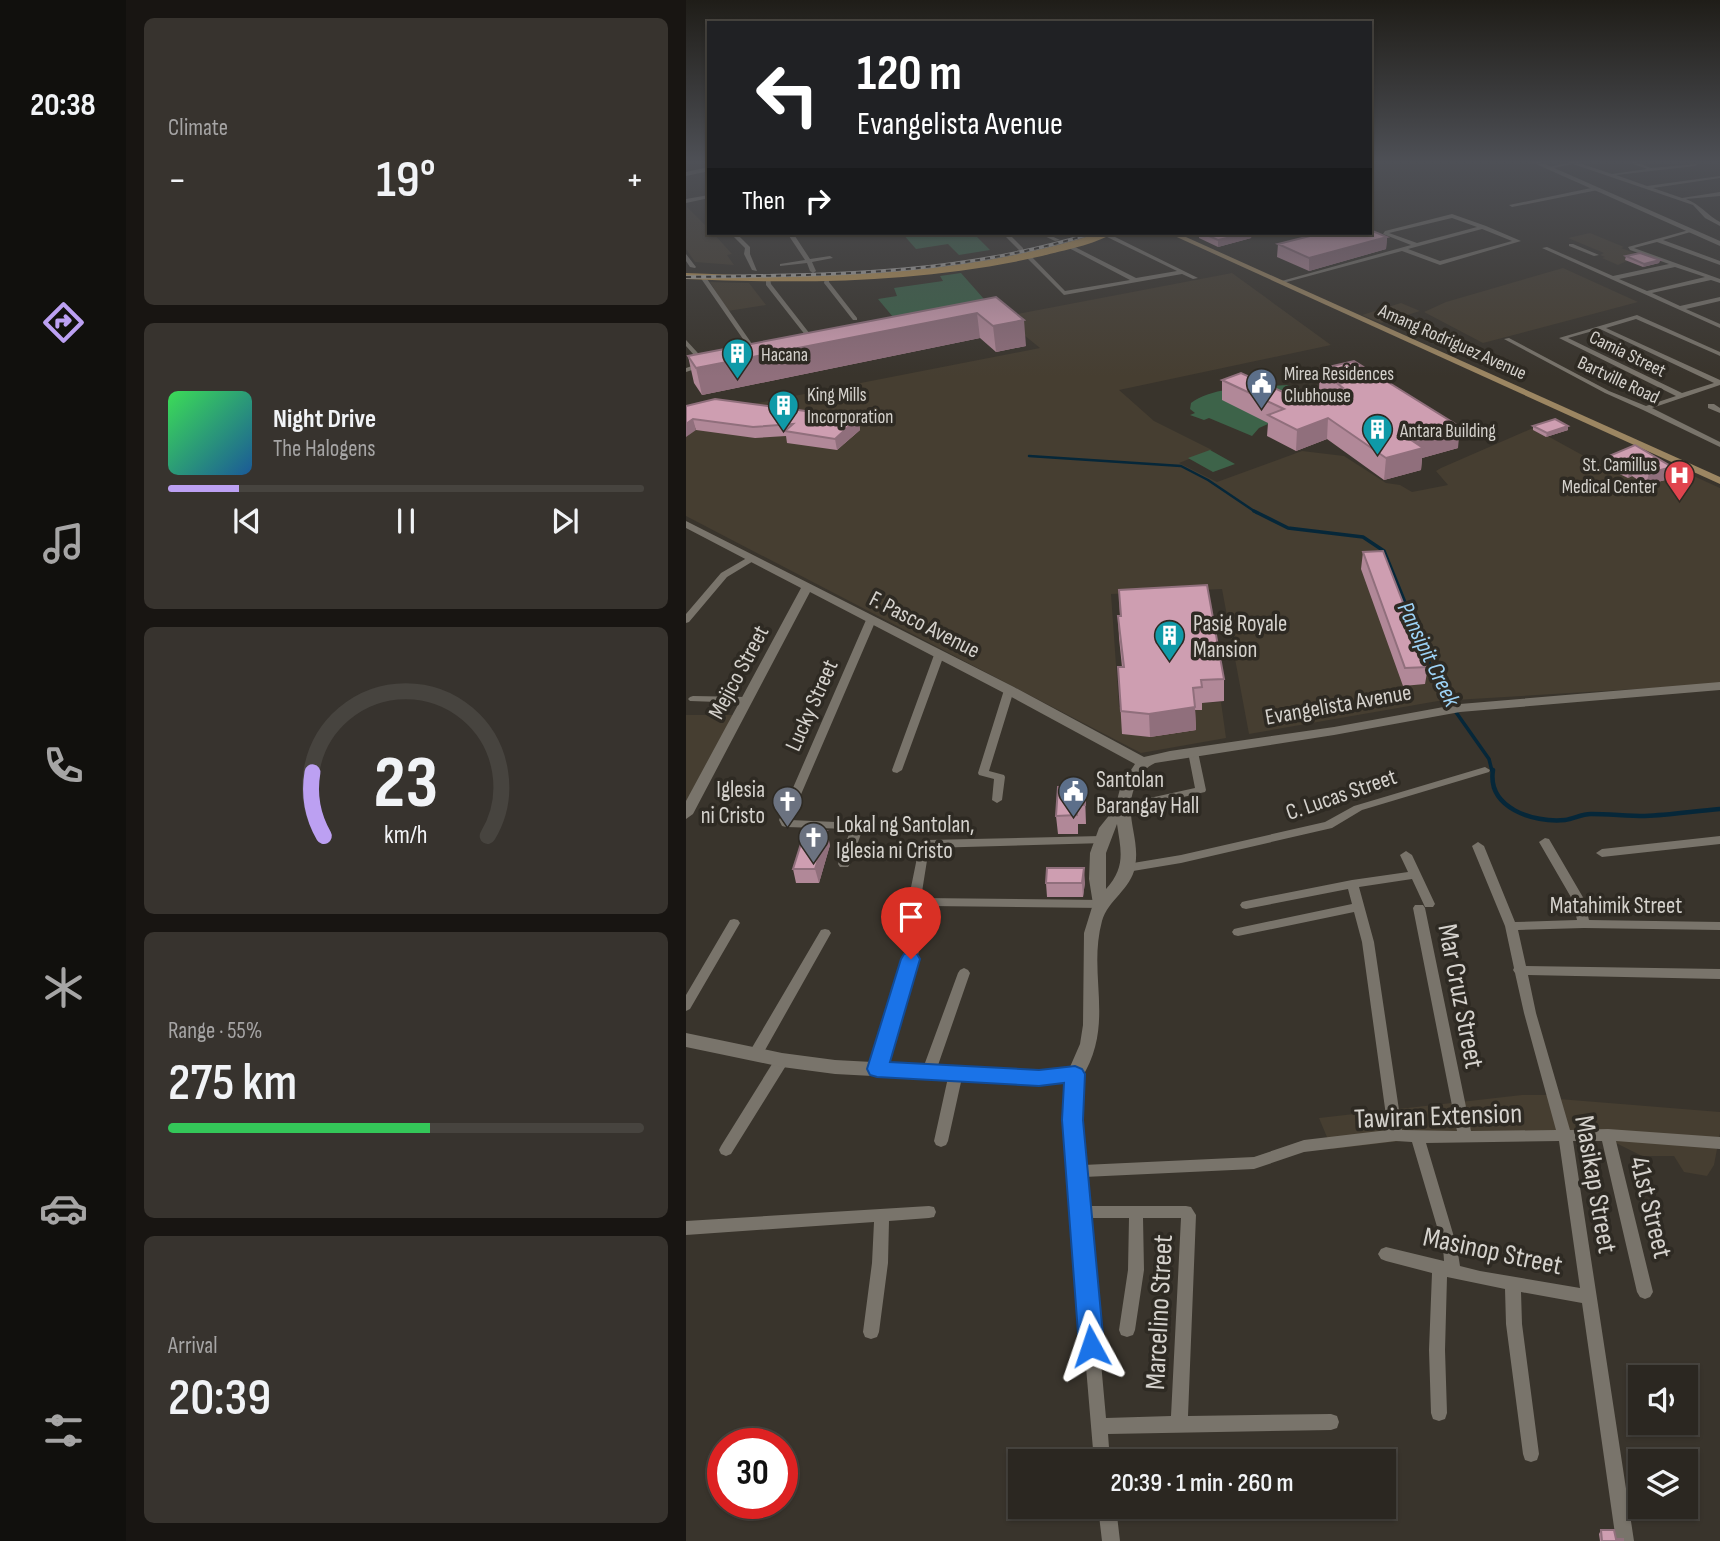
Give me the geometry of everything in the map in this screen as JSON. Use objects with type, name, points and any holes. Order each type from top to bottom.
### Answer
[{"type":"main road","points":[[688,270],[919,265],[1019,254],[1073,235]]},
{"type":"main road","points":[[688,270],[702,276],[768,279],[827,279],[919,273],[1069,246],[1100,235]]},
{"type":"main road","name":"Amang Rodriguez Avenue","points":[[1176,235],[1719,480]]},
{"type":"street","points":[[1387,232],[1386,234],[1416,246]]},
{"type":"street","points":[[1282,282],[1466,232]]},
{"type":"street","points":[[1402,249],[1434,262],[1444,262],[1518,241],[1496,232]]},
{"type":"street","points":[[1688,232],[1631,247],[1720,281]]},
{"type":"street","points":[[1693,232],[1720,244]]},
{"type":"street","points":[[735,235],[748,248],[747,254],[755,270]]},
{"type":"street","points":[[791,235],[811,266]]},
{"type":"street","points":[[1006,235],[1019,254],[1064,293],[1182,272]]},
{"type":"street","points":[[1046,235],[1057,240]]},
{"type":"street","points":[[1110,235],[1195,278]]},
{"type":"street","points":[[1658,240],[1720,263]]},
{"type":"street","points":[[1571,245],[1596,255],[1575,262]]},
{"type":"street","points":[[1069,246],[1135,281]]},
{"type":"street","points":[[1545,248],[1719,324]]},
{"type":"street","points":[[686,256],[688,270]]},
{"type":"street","points":[[782,265],[811,266],[830,258]]},
{"type":"street","points":[[1613,278],[1675,265]]},
{"type":"street","points":[[702,276],[756,354]]},
{"type":"street","points":[[1646,293],[1710,278]]},
{"type":"street","points":[[768,279],[768,284],[816,345]]},
{"type":"street","points":[[827,279],[826,282],[855,319]]},
{"type":"street","points":[[1680,308],[1720,299]]},
{"type":"street","points":[[1600,327],[1637,317],[1720,354]]},
{"type":"street","points":[[1600,327],[1720,383]]},
{"type":"street","name":"Camia Street","points":[[1600,327],[1562,338],[1682,396]]},
{"type":"street","name":"Bartville Road","points":[[1507,339],[1606,393],[1646,408],[1719,444]]},
{"type":"street","points":[[686,342],[705,364],[686,370]]},
{"type":"street","points":[[1646,408],[1720,383]]},
{"type":"street","points":[[1711,406],[1720,411]]},
{"type":"street","name":"F. Pasco Avenue","points":[[686,524],[1009,690],[1144,764]]},
{"type":"street","points":[[686,620],[724,575],[752,558]]},
{"type":"street","name":"Mejico Street","points":[[686,814],[807,587]]},
{"type":"street","name":"Lucky Street","points":[[844,864],[855,834],[855,826],[786,823],[784,820],[871,620]]},
{"type":"street","points":[[897,770],[939,655]]},
{"type":"street","name":"Evangelista Avenue","points":[[1144,764],[1157,758],[1335,731],[1444,710],[1720,686]]},
{"type":"street","points":[[997,800],[1000,778],[983,773],[1009,690]]},
{"type":"street","points":[[693,699],[747,701]]},
{"type":"street","points":[[1122,808],[1201,790],[1193,752]]},
{"type":"street","points":[[1101,904],[1097,893],[1097,866],[1101,840],[1110,819],[1122,808],[1134,776],[1144,764]]},
{"type":"street","name":"C. Lucas Street","points":[[1127,868],[1181,859],[1328,825],[1358,807],[1485,770]]},
{"type":"street","points":[[686,1040],[782,1060],[877,1069],[1039,1078],[1075,1074],[1080,1069],[1091,1023],[1094,994],[1092,934],[1101,904],[1127,868],[1122,808]]},
{"type":"street","points":[[1101,840],[927,844],[914,902],[1101,904]]},
{"type":"street","points":[[1602,853],[1720,840]]},
{"type":"street","points":[[1545,842],[1578,899],[1584,924]]},
{"type":"street","name":"Masikap Street","points":[[1478,846],[1511,926],[1519,970],[1565,1136],[1625,1541]]},
{"type":"street","name":"Mar Cruz Street","points":[[1406,855],[1424,906],[1465,1136]]},
{"type":"street","points":[[1246,905],[1414,875]]},
{"type":"street","points":[[1352,884],[1368,942],[1396,1135]]},
{"type":"street","points":[[877,1069],[911,959],[924,904]]},
{"type":"street","points":[[1238,932],[1358,907]]},
{"type":"street","points":[[686,1006],[734,923]]},
{"type":"street","name":"Matahimik Street","points":[[1511,926],[1720,926]]},
{"type":"street","points":[[755,1055],[825,933]]},
{"type":"street","points":[[1519,970],[1720,974]]},
{"type":"street","points":[[929,1071],[964,973]]},
{"type":"street","points":[[726,1150],[782,1060]]},
{"type":"street","points":[[941,1141],[956,1073]]},
{"type":"street","points":[[1075,1074],[1072,1120],[1101,1449]]},
{"type":"street","name":"Tawiran Extension","points":[[1076,1171],[1254,1163],[1304,1146],[1396,1135],[1608,1135],[1720,1143]]},
{"type":"street","name":"41st Street","points":[[1608,1135],[1646,1292]]},
{"type":"street","points":[[1417,1137],[1450,1247],[1437,1350],[1439,1413]]},
{"type":"street","points":[[686,1228],[929,1212]]},
{"type":"street","name":"Marcelino Street","points":[[1080,1212],[1186,1212],[1189,1215],[1179,1424]]},
{"type":"street","name":"Marcelino Street","points":[[1127,1330],[1136,1270],[1136,1213]]},
{"type":"street","points":[[871,1332],[883,1237],[883,1215]]},
{"type":"street","name":"Masinop Street","points":[[1386,1254],[1513,1284],[1589,1297]]},
{"type":"street","points":[[1513,1284],[1514,1324],[1531,1454]]},
{"type":"street","points":[[1098,1426],[1331,1422]]},
{"type":"street","points":[[1108,1519],[1111,1541]]},
{"type":"shaded area","points":[[686,232],[707,232],[707,235],[715,235],[732,254],[727,255],[734,265],[695,262],[686,249]]},
{"type":"shaded area","points":[[1590,233],[1640,255],[1618,265],[1602,258],[1605,257],[1600,255],[1604,253],[1568,238]]},
{"type":"shaded area","points":[[1563,268],[1638,302],[1483,343],[1424,312],[1446,302]]},
{"type":"shaded area","points":[[1232,273],[1331,345],[1119,390],[1154,421],[1212,450],[1179,463],[1217,482],[1302,451],[1344,456],[1386,483],[1400,485],[1412,492],[1448,485],[1436,471],[1533,428],[1604,467],[1641,452],[1720,488],[1720,684],[1438,701],[1249,734],[1222,589],[1111,594],[1119,707],[1221,702],[1226,738],[1141,753],[686,516],[686,417],[1040,348],[1002,317]]},
{"type":"shaded area","points":[[710,282],[749,283],[766,305],[728,311]]},
{"type":"shaded area","points":[[1401,303],[1420,311],[1381,323],[1362,315]]},
{"type":"shaded area","points":[[686,715],[733,715],[686,804]]},
{"type":"shaded area","points":[[1522,1095],[1554,1095],[1559,1099],[1720,1112],[1720,1133],[1714,1165],[1707,1176],[1684,1172],[1674,1156],[1642,1156],[1610,1140],[1409,1140],[1332,1149],[1319,1118]]},
{"type":"green space","points":[[904,235],[975,235],[990,250],[959,255],[948,244],[916,249]]},
{"type":"green space","points":[[961,273],[999,316],[908,335],[878,299],[897,296],[894,288],[943,281],[940,276]]},
{"type":"green space","points":[[1287,385],[1299,388],[1319,402],[1259,428],[1252,436],[1209,418],[1204,420],[1190,415],[1195,413],[1190,409],[1191,403],[1211,393],[1237,388]]},
{"type":"green space","points":[[1210,450],[1235,464],[1213,472],[1188,458]]},
{"type":"building","points":[[1375,232],[1387,237],[1309,258],[1278,244],[1314,235],[1372,235]]},
{"type":"building","points":[[1207,235],[1240,235],[1218,240]]},
{"type":"building","points":[[1640,253],[1660,260],[1644,264],[1626,256]]},
{"type":"building","points":[[996,297],[1024,320],[993,326],[977,313],[696,368],[688,356]]},
{"type":"building","points":[[1354,361],[1460,427],[1411,440],[1423,448],[1386,458],[1328,418],[1297,430],[1268,415],[1284,409],[1222,380],[1241,373],[1305,402],[1343,388],[1338,384],[1342,383],[1320,369]]},
{"type":"building","points":[[715,399],[858,418],[835,439],[785,431],[793,424],[753,427],[693,419],[686,424],[686,406]]},
{"type":"building","points":[[1555,419],[1568,426],[1547,433],[1533,426]]},
{"type":"building","points":[[1635,445],[1672,467],[1649,473],[1634,464],[1630,466],[1609,456]]},
{"type":"building","points":[[1383,551],[1428,667],[1405,668],[1363,552]]},
{"type":"building","points":[[1207,585],[1224,679],[1201,680],[1202,687],[1193,688],[1195,707],[1149,714],[1121,711],[1118,667],[1124,667],[1118,616],[1121,616],[1119,590]]},
{"type":"building","points":[[1078,786],[1078,795],[1085,795],[1085,805],[1077,805],[1077,815],[1056,816],[1058,787]]},
{"type":"building","points":[[805,831],[827,831],[815,869],[793,869]]},
{"type":"building","points":[[1047,868],[1084,868],[1082,883],[1046,883]]},
{"type":"building","points":[[1601,1530],[1614,1530],[1616,1539],[1623,1541],[1602,1541]]},
{"type":"waterway","name":"Pansipit Creek","points":[[1029,456],[1181,466],[1208,480],[1254,511]]},
{"type":"waterway","name":"Pansipit Creek","points":[[1254,511],[1288,528],[1363,537],[1384,551],[1441,691],[1489,759],[1492,771]]},
{"type":"waterway","name":"Pansipit Creek","points":[[1493,770],[1493,783],[1497,794],[1505,803],[1527,816],[1539,819],[1565,820],[1591,814],[1638,816],[1720,809]]},
{"type":"railway","points":[[686,277],[841,274],[941,265],[991,258],[1086,235]]},
{"type":"place","name":"Hacana","points":[[738,381]]},
{"type":"place","name":"Mirea Residences Clubhouse","points":[[1261,411]]},
{"type":"place","name":"King Mills Incorporation","points":[[784,432]]},
{"type":"place","name":"Antara Building","points":[[1377,457]]},
{"type":"place","name":"St. Camillus Medical Center","points":[[1680,502]]},
{"type":"place","name":"Pasig Royale Mansion","points":[[1170,663]]},
{"type":"place","name":"Santolan Barangay Hall","points":[[1073,819]]},
{"type":"place","name":"Iglesia ni Cristo","points":[[788,829]]},
{"type":"place","name":"Lokal ng Santolan, Iglesia ni Cristo","points":[[813,864]]},
{"type":"route","points":[[911,959],[877,1069],[1039,1078],[1075,1074],[1072,1120],[1091,1346]]}]
